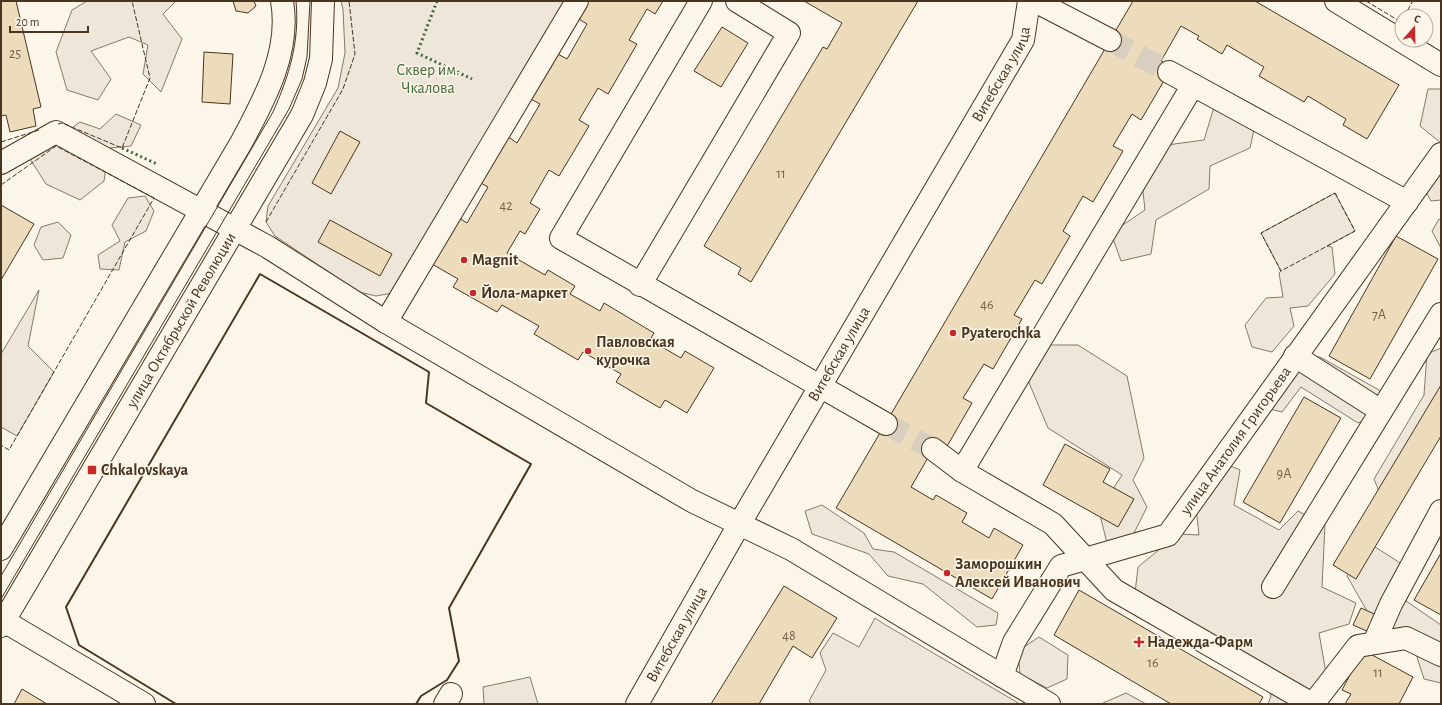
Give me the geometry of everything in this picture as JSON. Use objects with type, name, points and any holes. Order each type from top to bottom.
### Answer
[{"type":"street","points":[[1,549],[241,143],[261,106],[272,81],[281,52],[282,1]]},
{"type":"street","name":"улица Октябрьской Революции","points":[[2,622],[302,115],[315,83],[321,59],[323,1]]},
{"type":"street","points":[[386,322],[577,1]]},
{"type":"street","points":[[701,1],[561,238],[640,285],[886,424]]},
{"type":"street","name":"Витебская улица","points":[[637,704],[740,523],[1023,40],[1029,1]]},
{"type":"street","points":[[1035,1],[1110,40]]},
{"type":"street","points":[[1336,1],[1441,65]]},
{"type":"street","points":[[640,285],[789,33],[745,3]]},
{"type":"street","points":[[1169,72],[1407,202]]},
{"type":"street","points":[[962,471],[1193,85]]},
{"type":"street","points":[[1,163],[56,132],[268,248],[386,322],[692,501],[791,549],[1049,704]]},
{"type":"street","name":"улица Анатолия Григорьева","points":[[1002,676],[1014,642],[1061,566],[1168,535],[1441,154]]},
{"type":"street","points":[[1273,587],[1441,314]]},
{"type":"street","points":[[1295,356],[1381,411]]},
{"type":"street","points":[[933,449],[962,471],[1052,524],[1114,590],[1312,704],[1358,646],[1406,638],[1441,655]]},
{"type":"street","points":[[1374,643],[1391,604],[1441,511]]},
{"type":"street","points":[[2,622],[134,702]]},
{"type":"green space","points":[[87,1],[176,1],[163,14],[182,39],[161,92],[143,74],[148,45],[129,37],[91,51],[111,79],[98,100],[67,90],[56,52],[72,10]]},
{"type":"green space","name":"Сквер им. Чкалова","points":[[341,1],[567,1],[393,293],[376,296],[359,292],[275,236],[266,222],[268,206],[338,88],[345,53],[343,10]]},
{"type":"green space","points":[[1428,89],[1441,89],[1441,143],[1420,126]]},
{"type":"green space","points":[[1214,107],[1257,116],[1250,148],[1210,166],[1209,189],[1156,220],[1151,254],[1121,261],[1111,233],[1145,210],[1142,183],[1167,145],[1204,140]]},
{"type":"green space","points":[[116,114],[141,125],[131,146],[109,148],[104,181],[80,200],[46,184],[30,159],[80,122],[100,129]]},
{"type":"green space","points":[[1441,155],[1441,200],[1431,201],[1418,177]]},
{"type":"green space","points":[[1335,193],[1355,231],[1327,246],[1332,247],[1335,274],[1308,306],[1290,308],[1294,326],[1272,352],[1252,347],[1245,325],[1266,298],[1283,297],[1279,273],[1281,271],[1261,233]]},
{"type":"green space","points":[[145,196],[154,211],[146,231],[125,242],[119,270],[100,269],[98,255],[120,241],[112,225],[128,198]]},
{"type":"green space","points":[[1439,219],[1441,221],[1441,248],[1432,231]]},
{"type":"green space","points":[[58,222],[71,235],[63,258],[43,260],[34,245],[41,227]]},
{"type":"green space","points":[[39,290],[28,346],[54,372],[17,436],[1,427],[1,354]]},
{"type":"green space","points":[[1045,345],[1078,345],[1127,376],[1144,458],[1133,480],[1147,507],[1130,541],[1107,543],[1099,511],[1122,475],[1048,428],[1027,378]]},
{"type":"green space","points":[[1441,348],[1441,412],[1383,501],[1374,479],[1424,395],[1427,354]]},
{"type":"green space","points":[[1320,357],[1379,390],[1388,412],[1358,423],[1301,387],[1282,412],[1265,408],[1287,359]]},
{"type":"green space","points":[[1224,463],[1240,470],[1234,505],[1279,530],[1298,511],[1325,525],[1322,587],[1356,603],[1349,624],[1319,633],[1326,673],[1303,704],[1268,704],[1271,696],[1256,659],[1135,593],[1138,567],[1178,534],[1199,535],[1196,508]]},
{"type":"green space","points":[[822,505],[864,533],[873,549],[894,552],[998,613],[996,625],[977,627],[923,584],[888,576],[869,554],[812,534],[805,511]]},
{"type":"green space","points":[[1372,545],[1416,573],[1406,601],[1441,625],[1441,683],[1424,679],[1416,654],[1380,634],[1347,576]]},
{"type":"green space","points":[[875,618],[1020,704],[812,704],[809,701],[826,670],[820,653],[833,633],[859,647]]},
{"type":"green space","points":[[1039,637],[1068,655],[1067,679],[1047,688],[1020,674],[1018,651]]},
{"type":"green space","points":[[530,677],[538,704],[484,704],[483,687]]},
{"type":"green space","points":[[1126,693],[1146,704],[1103,703]]},
{"type":"building","points":[[1,1],[16,1],[41,107],[33,109],[36,126],[10,132],[6,115],[1,116]]},
{"type":"building","points":[[233,1],[254,1],[256,6],[248,13],[236,11]]},
{"type":"building","points":[[587,1],[663,1],[655,14],[647,9],[629,40],[637,44],[608,94],[598,88],[579,120],[589,126],[559,176],[549,170],[530,203],[540,209],[525,234],[520,231],[507,253],[545,275],[548,270],[575,286],[570,294],[600,311],[604,303],[654,333],[650,340],[681,358],[685,351],[714,368],[687,413],[665,400],[660,408],[616,382],[621,374],[583,352],[578,360],[534,334],[539,326],[502,305],[497,312],[453,287],[458,279],[432,264],[459,218],[467,223],[488,187],[479,182],[507,136],[517,143],[540,104],[529,98],[556,53],[567,59],[587,24],[577,18]]},
{"type":"building","points":[[804,1],[918,1],[751,282],[738,274],[741,268],[704,246],[823,47],[827,49],[842,23]]},
{"type":"building","points":[[1133,1],[1255,1],[1399,85],[1367,139],[1343,125],[1346,119],[1308,96],[1304,102],[1259,76],[1264,67],[1227,45],[1222,54],[1197,39],[1199,36],[1181,26],[1161,61],[1172,67],[1141,120],[1132,114],[1113,146],[1123,151],[1093,202],[1083,196],[1063,231],[1070,236],[1042,284],[1035,280],[1014,315],[1022,319],[993,369],[984,364],[963,398],[972,403],[942,455],[933,449],[911,487],[933,500],[936,495],[967,513],[962,522],[989,538],[994,528],[1023,545],[992,599],[836,508]]},
{"type":"building","points":[[722,27],[748,43],[721,87],[694,71]]},
{"type":"building","points":[[204,52],[233,54],[230,104],[202,102]]},
{"type":"building","points":[[340,131],[360,142],[331,194],[312,183]]},
{"type":"building","points":[[1,205],[34,224],[1,280]]},
{"type":"building","points":[[330,220],[392,254],[380,276],[318,242]]},
{"type":"building","points":[[1396,236],[1438,259],[1370,379],[1329,356]]},
{"type":"building","points":[[1441,385],[1441,436],[1356,579],[1333,565]]},
{"type":"building","points":[[1304,397],[1341,418],[1280,523],[1243,502]]},
{"type":"building","points":[[1065,444],[1110,469],[1103,482],[1134,499],[1118,527],[1043,485]]},
{"type":"building","points":[[1441,553],[1441,615],[1414,600]]},
{"type":"building","points":[[784,586],[837,618],[812,658],[793,646],[759,704],[711,704]]},
{"type":"building","points":[[1079,590],[1263,697],[1259,704],[1171,704],[1054,635]]},
{"type":"building","points":[[1361,608],[1379,616],[1371,633],[1353,625]]},
{"type":"building","points":[[1363,650],[1413,677],[1399,704],[1345,704],[1351,694],[1342,690]]},
{"type":"building","points":[[22,689],[47,704],[14,704]]},
{"type":"tunnel","points":[[1110,40],[1169,72]]},
{"type":"tunnel","points":[[886,424],[933,449]]},
{"type":"tram line","points":[[1,576],[273,112],[284,85],[295,44],[297,16],[296,1]]},
{"type":"tram line","points":[[1,599],[289,109],[302,79],[307,57],[310,1]]},
{"type":"hedge","points":[[437,1],[417,53],[472,79]]},
{"type":"hedge","points":[[122,148],[157,164]]},
{"type":"fence","points":[[58,124],[62,123],[122,148],[150,78],[132,1]]},
{"type":"fence","points":[[266,222],[343,89],[355,54],[349,1]]},
{"type":"fence","points":[[1366,1],[1394,18]]},
{"type":"fence","points":[[1409,8],[1413,1]]},
{"type":"fence","points":[[1,142],[39,130]]},
{"type":"fence","points":[[1,185],[56,146],[154,198],[9,450],[1,445]]},
{"type":"fence","points":[[1335,193],[1355,231],[1281,271],[1261,233],[1335,193]]},
{"type":"wall","points":[[176,704],[79,645],[66,607],[260,274],[429,372],[426,403],[531,464],[449,608],[459,661],[447,680],[421,696],[416,704]]},
{"type":"place","name":"Magnit","points":[[464,260]]},
{"type":"place","name":"Йола-маркет","points":[[473,293]]},
{"type":"place","name":"Pyaterochka","points":[[953,333]]},
{"type":"place","name":"Павловская курочка","points":[[588,351]]},
{"type":"place","name":"Chkalovskaya","points":[[92,470]]},
{"type":"place","name":"Заморошкин Алексей Иванович","points":[[947,573]]},
{"type":"place","name":"Надежда-Фарм","points":[[1139,642]]}]
